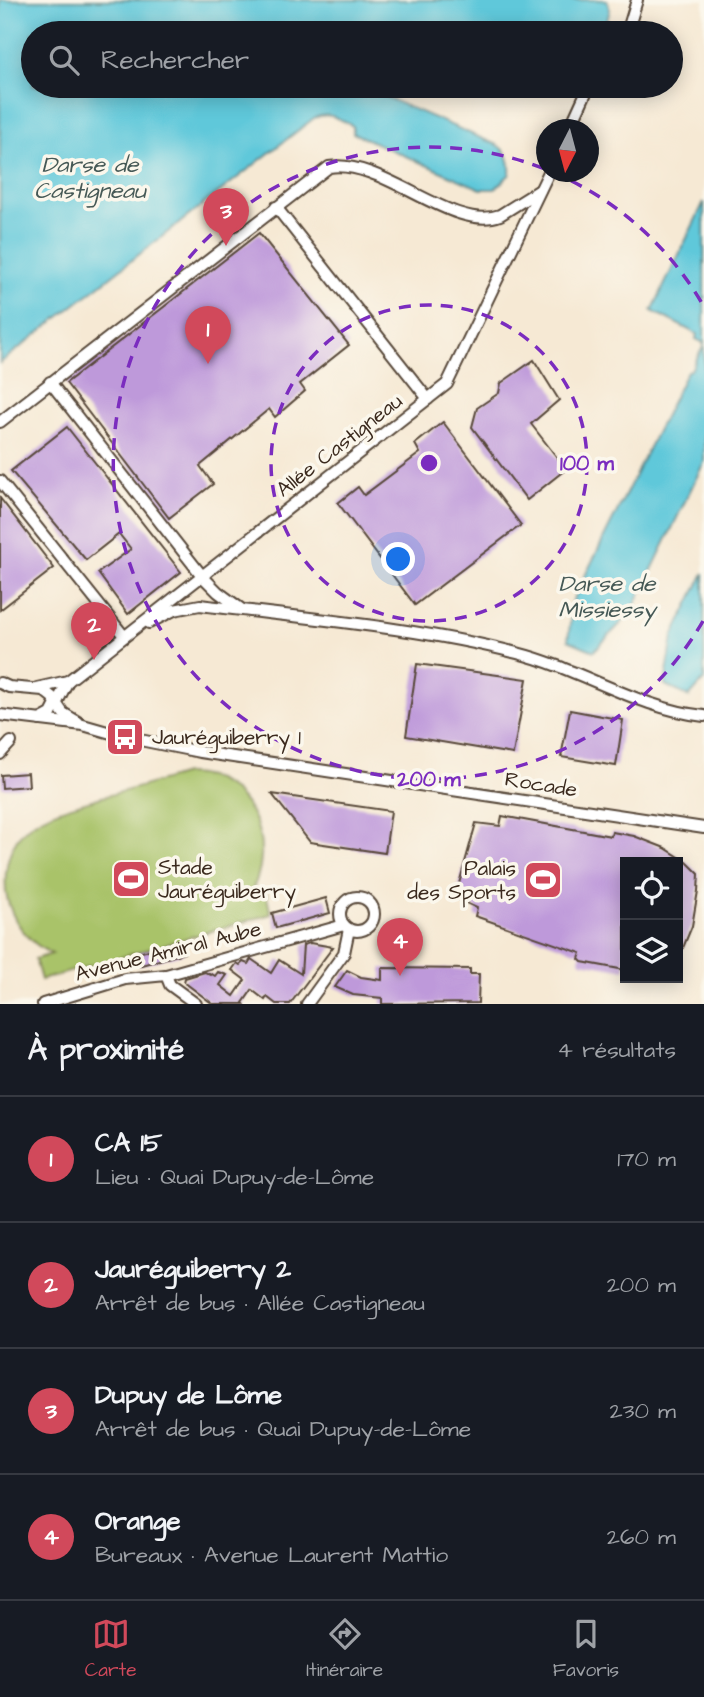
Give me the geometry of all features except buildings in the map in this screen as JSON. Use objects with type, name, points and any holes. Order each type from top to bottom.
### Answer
[{"type":"street","points":[[630,21],[635,2]]},
{"type":"street","points":[[574,119],[584,98]]},
{"type":"street","points":[[0,422],[329,167],[345,166],[363,170],[452,210],[487,217],[500,215],[540,190]]},
{"type":"street","name":"Allée Castigneau","points":[[68,681],[447,384],[544,182]]},
{"type":"street","points":[[276,207],[428,399]]},
{"type":"street","points":[[50,382],[202,575],[218,592],[243,610]]},
{"type":"street","points":[[0,481],[124,636],[174,610],[200,605],[414,633],[516,653],[552,663],[676,713],[704,716]]},
{"type":"street","points":[[3,688],[35,688],[68,681]]},
{"type":"street","points":[[40,720],[51,714],[68,681]]},
{"type":"street","points":[[35,688],[47,693],[63,713],[83,725]]},
{"type":"street","points":[[2,714],[83,725]]},
{"type":"street","name":"Rocade","points":[[83,725],[125,737],[200,752],[704,828]]},
{"type":"street","points":[[0,754],[11,742]]},
{"type":"street","name":"Avenue Amiral Aube","points":[[43,1004],[125,979],[166,975],[346,927],[344,953],[307,1004]]},
{"type":"street","points":[[166,975],[170,985],[196,1004]]},
{"type":"green space","name":"Stade Jauréguiberry","points":[[185,774],[207,777],[226,786],[242,799],[253,816],[259,835],[261,856],[257,877],[248,897],[266,893],[271,914],[41,980],[35,959],[52,954],[28,937],[16,921],[6,893],[6,869],[11,850],[20,835],[32,824],[64,808]]},
{"type":"water","name":"Darse de Castigneau","points":[[0,0],[607,0],[609,15],[606,21],[21,21],[21,98],[388,98],[497,145],[508,157],[510,174],[495,189],[481,189],[353,133],[353,126],[339,119],[325,115],[314,118],[0,363]]},
{"type":"water","points":[[704,202],[704,345],[696,339],[697,334],[652,311]]},
{"type":"water","name":"Darse de Missiessy","points":[[704,345],[704,462],[631,613],[594,651],[568,640],[573,600],[687,371],[691,370]]},
{"type":"water","name":"Darse de Missiessy","points":[[704,573],[704,680],[689,697],[665,685],[673,636]]},
{"type":"place","name":"Dupuy de Lôme","points":[[226,246]]},
{"type":"place","name":"CA 15","points":[[208,364]]},
{"type":"place","name":"Jauréguiberry 2","points":[[94,660]]},
{"type":"place","name":"Jauréguiberry 1","points":[[125,737]]},
{"type":"place","name":"Stade Jauréguiberry","points":[[131,879]]},
{"type":"place","name":"Palais des Sports","points":[[543,880]]},
{"type":"place","name":"Orange","points":[[400,976]]}]
